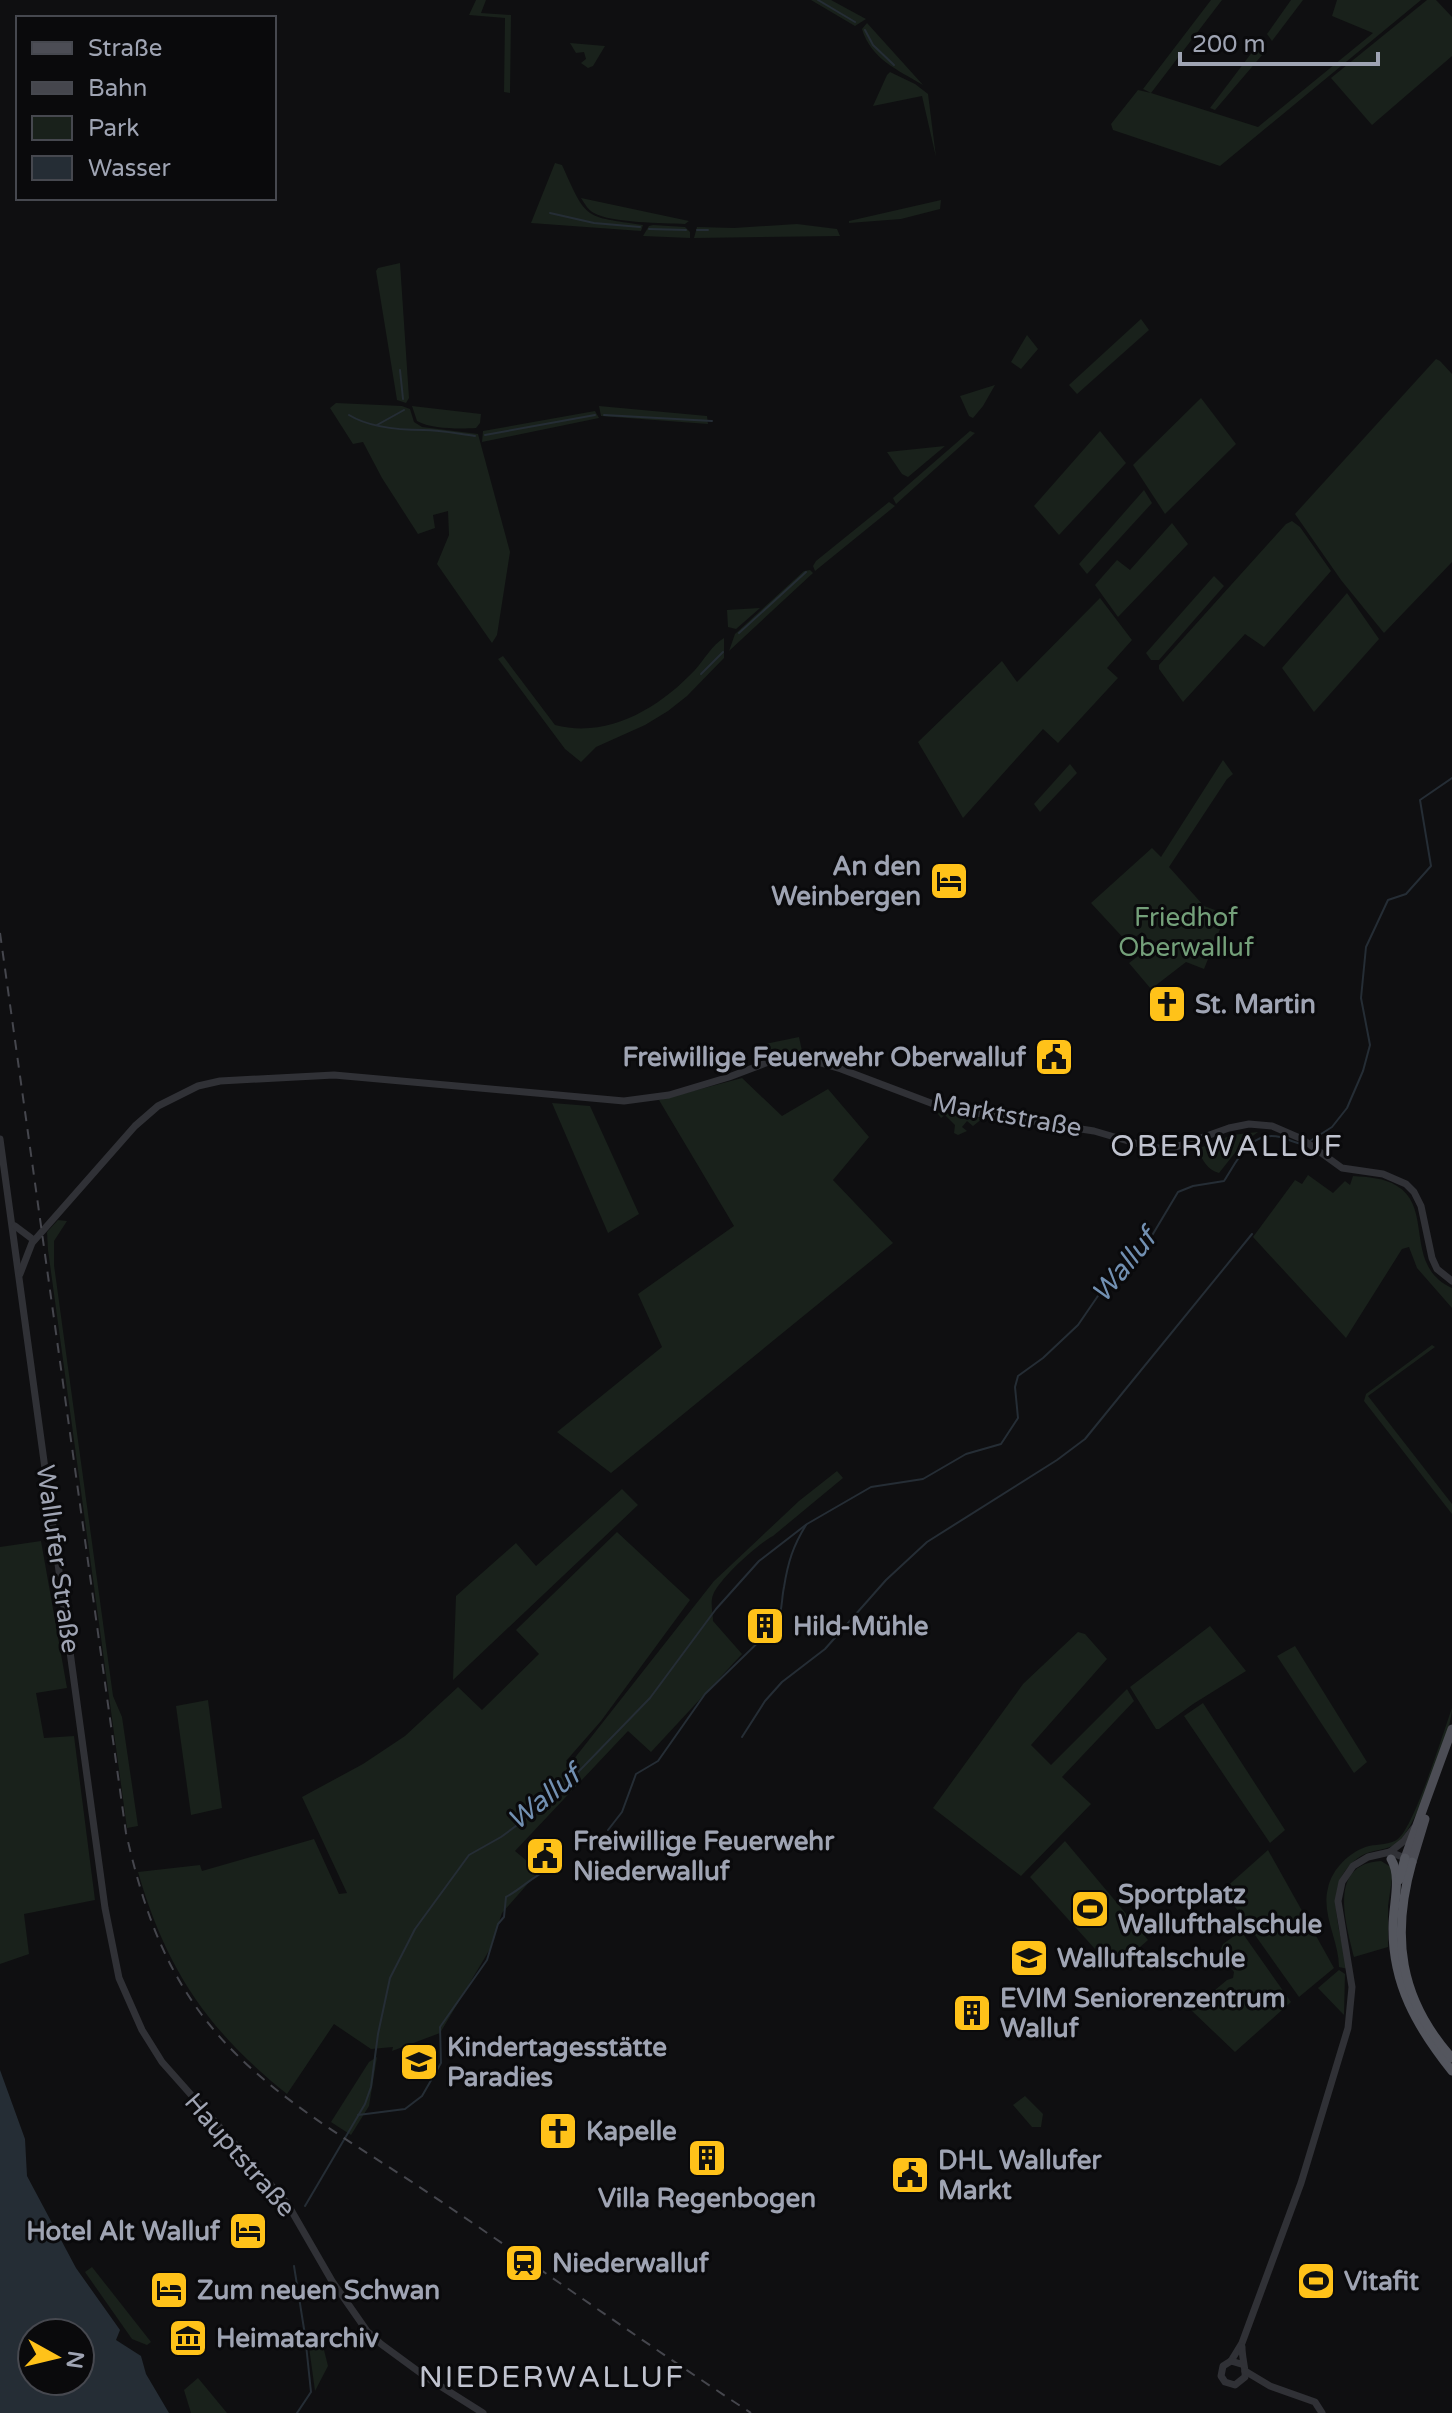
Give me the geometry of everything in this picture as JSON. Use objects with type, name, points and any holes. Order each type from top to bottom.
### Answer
[{"type":"highway","points":[[1391,1855],[1396,1872],[1394,1953],[1402,1990],[1420,2029],[1451,2066]]},
{"type":"highway","points":[[1393,1911],[1407,1861]]},
{"type":"highway","points":[[1407,1861],[1402,1910],[1402,1960],[1418,2009],[1451,2066]]},
{"type":"main road","points":[[1407,1861],[1452,1729]]},
{"type":"main road","points":[[1407,1861],[1417,1823],[1435,1779]]},
{"type":"street","name":"Marktstraße","points":[[33,1239],[143,1118],[168,1100],[198,1086],[220,1081],[321,1075],[609,1102],[649,1099],[741,1073],[771,1061],[804,1058],[831,1065],[944,1108],[1094,1131],[1152,1148],[1173,1148],[1199,1137],[1249,1124],[1272,1126],[1311,1145],[1342,1168],[1383,1174],[1406,1184],[1421,1206],[1437,1269],[1452,1281]]},
{"type":"street","name":"Wallufer Straße","points":[[0,1139],[105,1908],[119,1978]]},
{"type":"street","points":[[13,1224],[33,1239]]},
{"type":"street","points":[[16,1245],[33,1239]]},
{"type":"street","points":[[20,1274],[33,1239]]},
{"type":"street","points":[[1391,1855],[1417,1823]]},
{"type":"street","points":[[1322,2410],[1315,2402],[1270,2386],[1231,2385],[1223,2379],[1222,2369],[1242,2343],[1301,2183],[1348,2028],[1352,1987],[1339,1891],[1353,1866],[1376,1855],[1391,1855],[1407,1861]]},
{"type":"street","name":"Hauptstraße","points":[[119,1978],[142,2030],[162,2062],[285,2201],[356,2317],[395,2355],[483,2413]]},
{"type":"street","points":[[1241,2383],[1242,2343]]},
{"type":"street","points":[[1231,2361],[1270,2386]]},
{"type":"green space","points":[[476,0],[486,0],[481,13],[511,15],[510,93],[504,92],[505,18],[469,15]]},
{"type":"green space","points":[[811,0],[831,0],[866,19],[855,26]]},
{"type":"green space","points":[[1211,0],[1222,0],[1151,93],[1143,89]]},
{"type":"green space","points":[[1291,0],[1303,0],[1272,41],[1267,34]]},
{"type":"green space","points":[[1337,0],[1421,0],[1220,166],[1113,130],[1111,124],[1138,90],[1258,127],[1373,33],[1332,16]]},
{"type":"green space","points":[[1427,0],[1436,0],[1452,17],[1452,56],[1372,125],[1331,78]]},
{"type":"green space","points":[[867,23],[923,85],[879,56],[862,29]]},
{"type":"green space","points":[[570,43],[605,46],[593,66],[588,68],[581,63],[586,59],[584,52],[576,53]]},
{"type":"green space","points":[[1256,47],[1263,54],[1215,110],[1210,108]]},
{"type":"green space","points":[[890,72],[928,94],[936,157],[922,96],[873,106]]},
{"type":"green space","points":[[555,163],[562,165],[577,197],[590,213],[609,220],[643,225],[641,231],[531,223]]},
{"type":"green space","points":[[581,198],[689,221],[685,224],[612,219],[592,212]]},
{"type":"green space","points":[[941,200],[940,209],[901,219],[849,223],[849,221]]},
{"type":"green space","points":[[797,224],[837,229],[840,236],[694,238],[697,227]]},
{"type":"green space","points":[[653,225],[685,227],[690,232],[690,238],[643,236]]},
{"type":"green space","points":[[400,263],[409,398],[406,403],[397,400],[376,271]]},
{"type":"green space","points":[[1141,319],[1149,330],[1077,394],[1069,385]]},
{"type":"green space","points":[[1027,335],[1038,349],[1021,369],[1011,362]]},
{"type":"green space","points":[[1436,359],[1452,374],[1452,562],[1384,633],[1341,580],[1295,514]]},
{"type":"green space","points":[[995,385],[973,418],[969,416],[960,396]]},
{"type":"green space","points":[[1201,398],[1236,444],[1165,514],[1133,465]]},
{"type":"green space","points":[[336,403],[402,406],[410,409],[414,422],[422,427],[478,434],[510,552],[497,635],[492,643],[437,564],[449,535],[448,511],[433,515],[435,528],[418,534],[363,442],[353,444],[330,408]]},
{"type":"green space","points":[[412,406],[481,414],[480,423],[476,428],[430,426],[417,421]]},
{"type":"green space","points":[[599,406],[707,416],[708,424],[601,416]]},
{"type":"green space","points":[[595,411],[599,418],[482,442],[483,431]]},
{"type":"green space","points":[[970,431],[975,433],[896,504],[893,498]]},
{"type":"green space","points":[[1100,431],[1126,463],[1059,535],[1034,506]]},
{"type":"green space","points":[[945,446],[908,477],[902,474],[887,452]]},
{"type":"green space","points":[[1144,490],[1152,503],[1087,574],[1079,564]]},
{"type":"green space","points":[[889,502],[895,506],[815,571],[813,566],[816,561]]},
{"type":"green space","points":[[1292,521],[1300,527],[1331,571],[1264,647],[1245,634],[1183,702],[1159,665]]},
{"type":"green space","points":[[1172,523],[1188,544],[1118,617],[1095,585],[1117,560],[1130,570]]},
{"type":"green space","points":[[804,571],[813,573],[729,651],[735,634]]},
{"type":"green space","points":[[1214,576],[1224,586],[1159,660],[1151,660],[1146,653]]},
{"type":"green space","points":[[1347,593],[1379,639],[1314,712],[1282,668]]},
{"type":"green space","points":[[1100,598],[1132,640],[1107,668],[1118,678],[1058,743],[1043,729],[963,818],[918,742],[1002,661],[1017,682]]},
{"type":"green space","points":[[760,608],[736,629],[728,627],[727,610]]},
{"type":"green space","points":[[724,638],[724,658],[687,696],[645,725],[596,747],[581,762],[565,749],[498,659],[503,656],[555,725],[594,728],[631,717],[665,697]]},
{"type":"green space","name":"Friedhof Oberwalluf","points":[[1223,760],[1233,774],[1169,867],[1204,906],[1226,914],[1204,969],[1186,962],[1151,989],[1129,963],[1153,945],[1142,932],[1128,943],[1091,903],[1152,848],[1161,857]]},
{"type":"green space","points":[[1070,764],[1077,773],[1040,812],[1034,804]]},
{"type":"green space","points":[[799,1037],[800,1053],[775,1056],[765,1044]]},
{"type":"green space","points":[[742,1078],[782,1116],[828,1089],[869,1137],[833,1180],[893,1243],[611,1473],[557,1432],[662,1347],[638,1294],[734,1226],[659,1100]]},
{"type":"green space","points":[[552,1103],[590,1106],[639,1214],[608,1233]]},
{"type":"green space","points":[[940,1111],[983,1118],[973,1126],[967,1121],[962,1127],[967,1131],[958,1135],[954,1133],[955,1125],[945,1115],[941,1118],[938,1114]]},
{"type":"green space","points":[[1258,1132],[1242,1144],[1219,1173],[1208,1167],[1197,1149],[1232,1135]]},
{"type":"green space","points":[[1308,1175],[1333,1193],[1345,1181],[1350,1185],[1353,1176],[1387,1181],[1408,1196],[1418,1222],[1428,1266],[1437,1278],[1452,1288],[1452,1308],[1417,1268],[1409,1247],[1402,1249],[1346,1338],[1253,1237],[1295,1180],[1302,1184]]},
{"type":"green space","points":[[58,1220],[67,1221],[54,1241],[54,1265],[113,1696],[122,1717],[138,1826],[127,1828],[48,1250],[47,1232]]},
{"type":"green space","points":[[1432,1345],[1435,1347],[1368,1396],[1452,1504],[1452,1514],[1364,1401],[1366,1394]]},
{"type":"green space","points":[[837,1471],[843,1478],[749,1554],[713,1595],[713,1621],[742,1654],[651,1752],[628,1731],[515,1851],[539,1871],[502,1913],[490,1949],[440,2033],[392,2051],[393,2047],[371,2049],[334,2024],[287,2094],[234,2046],[193,1996],[177,1968],[149,1907],[138,1872],[200,1865],[202,1871],[314,1839],[339,1894],[347,1893],[302,1797],[363,1764],[405,1736],[458,1687],[482,1710],[539,1654],[516,1630],[617,1532],[690,1600],[601,1721],[566,1761],[570,1764],[714,1581],[799,1501]]},
{"type":"green space","points":[[622,1489],[638,1505],[453,1680],[456,1596],[516,1543],[536,1566]]},
{"type":"green space","points":[[41,1541],[67,1688],[36,1693],[44,1738],[74,1736],[95,1900],[24,1914],[29,1954],[0,1964],[0,1547]]},
{"type":"green space","points":[[1210,1626],[1246,1671],[1156,1729],[1130,1687]]},
{"type":"green space","points":[[1078,1632],[1085,1634],[1107,1659],[1031,1745],[1051,1765],[1127,1689],[1134,1701],[1062,1777],[1091,1804],[1021,1876],[933,1808],[1023,1684]]},
{"type":"green space","points":[[1295,1646],[1367,1762],[1354,1773],[1277,1656]]},
{"type":"green space","points":[[208,1700],[222,1808],[191,1815],[176,1706]]},
{"type":"green space","points":[[1203,1703],[1285,1830],[1270,1843],[1184,1716]]},
{"type":"green space","points":[[1452,1708],[1431,1780],[1404,1836],[1392,1846],[1361,1856],[1348,1867],[1341,1879],[1336,1908],[1348,1969],[1339,1967],[1328,1918],[1326,1898],[1330,1881],[1349,1856],[1369,1846],[1395,1841],[1405,1830],[1420,1798]]},
{"type":"green space","name":"Sportplatz Wallufthalschule","points":[[1065,1841],[1148,1940],[1114,1970],[1030,1877]]},
{"type":"green space","points":[[1268,1850],[1334,1968],[1299,1997],[1223,1890]]},
{"type":"green space","points":[[1381,1861],[1393,1872],[1388,1906],[1388,1947],[1354,1957],[1345,1912],[1347,1884],[1353,1872],[1364,1865]]},
{"type":"green space","points":[[1241,1931],[1291,2002],[1235,2052],[1191,2010],[1233,1978],[1234,1972],[1219,1953],[1223,1944]]},
{"type":"green space","points":[[1339,1970],[1345,1974],[1344,2015],[1318,1988]]},
{"type":"green space","points":[[377,2057],[369,2106],[351,2135],[331,2122],[369,2062]]},
{"type":"green space","points":[[1025,2096],[1043,2114],[1041,2127],[1032,2127],[1013,2105]]},
{"type":"green space","points":[[92,2267],[151,2342],[147,2345],[132,2339],[85,2272]]},
{"type":"green space","points":[[322,2342],[328,2366],[315,2391],[309,2347]]},
{"type":"green space","points":[[198,2378],[227,2413],[191,2413],[184,2390]]},
{"type":"water","points":[[0,2070],[25,2139],[27,2176],[76,2268],[120,2330],[116,2340],[141,2356],[146,2374],[169,2413],[0,2413]]},
{"type":"waterway","points":[[818,0],[855,22]]},
{"type":"waterway","points":[[865,30],[873,45],[894,65]]},
{"type":"waterway","points":[[550,213],[594,223],[640,227]]},
{"type":"waterway","points":[[649,229],[686,230]]},
{"type":"waterway","points":[[697,230],[708,230]]},
{"type":"waterway","points":[[400,370],[403,399]]},
{"type":"waterway","points":[[377,425],[404,410]]},
{"type":"waterway","points":[[349,415],[385,427],[475,436]]},
{"type":"waterway","points":[[485,435],[595,415]]},
{"type":"waterway","points":[[604,415],[712,421]]},
{"type":"waterway","points":[[739,633],[806,572]]},
{"type":"waterway","points":[[701,674],[723,652]]},
{"type":"waterway","name":"Walluf","points":[[1310,1141],[1332,1127],[1347,1108],[1363,1071],[1370,1045],[1361,998],[1366,947],[1388,900],[1406,894],[1431,866],[1420,800],[1452,778]]},
{"type":"waterway","name":"Walluf","points":[[305,2206],[365,2104],[371,2087],[390,1978],[415,1929],[469,1855],[501,1837],[550,1801],[650,1698],[716,1609],[759,1561],[807,1524],[871,1487],[923,1479],[966,1454],[1001,1444],[1018,1418],[1015,1387],[1018,1376],[1043,1358],[1078,1325],[1113,1274],[1141,1254],[1178,1192],[1224,1181],[1240,1156],[1260,1138],[1280,1137],[1304,1144]]},
{"type":"waterway","points":[[742,1737],[765,1701],[782,1682],[825,1649],[886,1580],[927,1542],[1085,1439],[1252,1234]]},
{"type":"waterway","name":"Walluf","points":[[608,1830],[622,1812],[636,1774],[658,1761],[705,1694],[776,1625],[789,1562],[806,1525]]},
{"type":"waterway","name":"Walluf","points":[[358,2115],[405,2109],[422,2096],[441,2063],[440,2027],[487,1960],[498,1924],[504,1917],[506,1897],[547,1870]]},
{"type":"waterway","name":"Walluf","points":[[294,2266],[311,2392],[297,2413]]},
{"type":"railway","points":[[0,933],[126,1833],[145,1903],[162,1948],[185,1990],[222,2040],[276,2090],[751,2413]]},
{"type":"place","name":"An den Weinbergen","points":[[949,881]]},
{"type":"place","name":"St. Martin","points":[[1167,1004]]},
{"type":"place","name":"Freiwillige Feuerwehr Oberwalluf","points":[[1054,1057]]},
{"type":"place","name":"Hild-Mühle","points":[[765,1626]]},
{"type":"place","name":"Freiwillige Feuerwehr Niederwalluf","points":[[545,1856]]},
{"type":"place","name":"Sportplatz Wallufthalschule","points":[[1090,1909]]},
{"type":"place","name":"Walluftalschule","points":[[1029,1958]]},
{"type":"place","name":"EVIM Seniorenzentrum Walluf","points":[[972,2013]]},
{"type":"place","name":"Kindertagesstätte Paradies","points":[[419,2062]]},
{"type":"place","name":"Kapelle","points":[[558,2131]]},
{"type":"place","name":"Villa Regenbogen","points":[[707,2158]]},
{"type":"place","name":"DHL Wallufer Markt","points":[[910,2175]]},
{"type":"place","name":"Hotel Alt Walluf","points":[[248,2231]]},
{"type":"place","name":"Niederwalluf","points":[[524,2263]]},
{"type":"place","name":"Vitafit","points":[[1316,2281]]},
{"type":"place","name":"Zum neuen Schwan","points":[[169,2290]]},
{"type":"place","name":"Heimatarchiv","points":[[188,2338]]},
{"type":"district","name":"OBERWALLUF","points":[[1227,1146]]},
{"type":"district","name":"NIEDERWALLUF","points":[[552,2377]]}]
